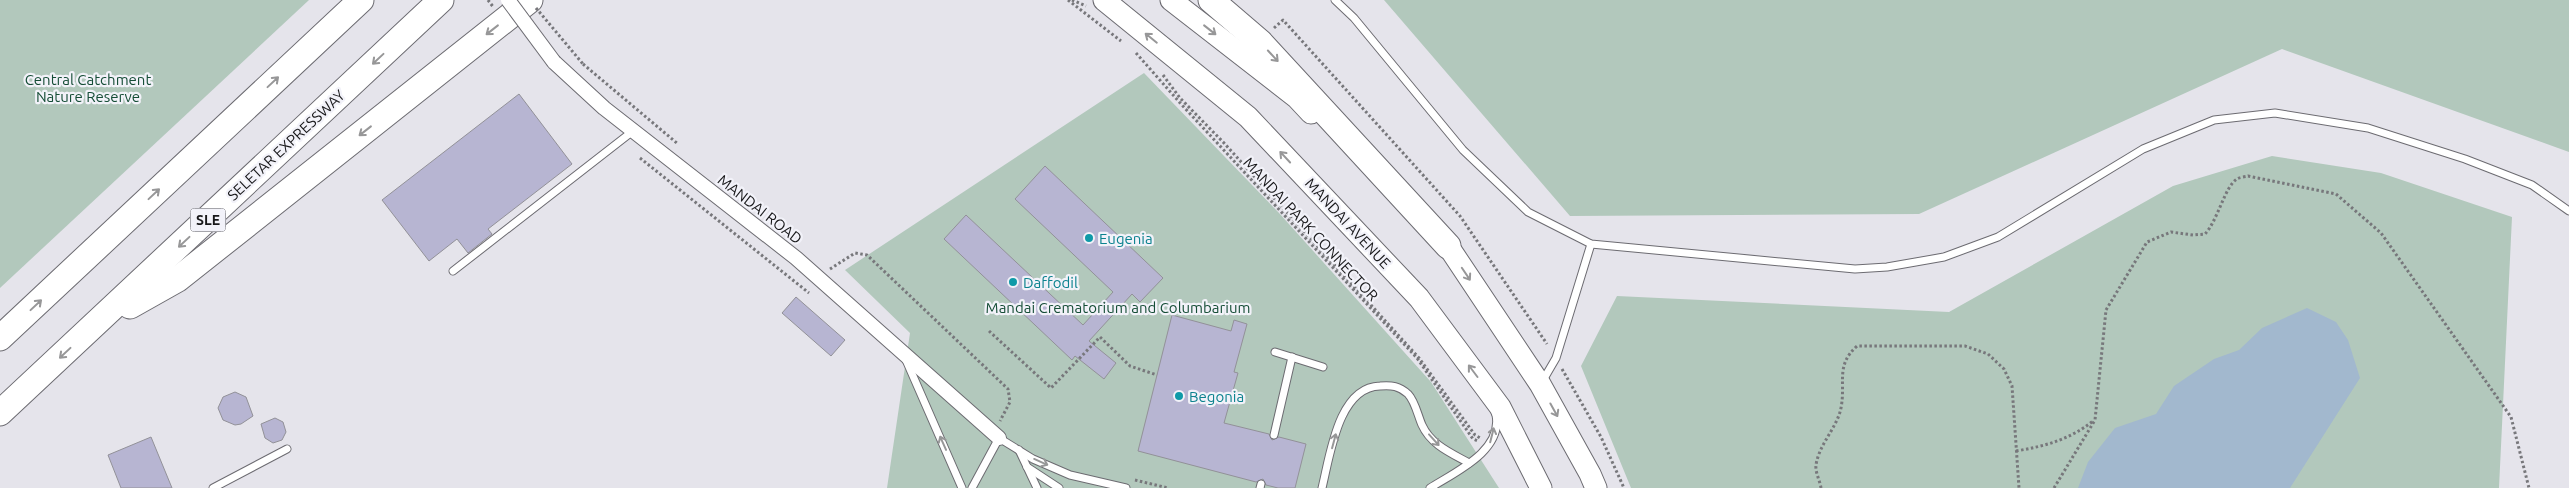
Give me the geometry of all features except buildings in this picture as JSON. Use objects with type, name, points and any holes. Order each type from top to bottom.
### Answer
[{"type":"highway","points":[[0,338],[361,0]]},
{"type":"highway","name":"SELETAR EXPRESSWAY","points":[[0,413],[441,0]]},
{"type":"highway","points":[[1211,0],[1260,42],[1448,246]]},
{"type":"highway","points":[[94,327],[178,279],[533,4]]},
{"type":"main road","points":[[1171,0],[1296,98],[1448,246],[1540,384],[1596,488]]},
{"type":"main road","name":"MANDAI AVENUE","points":[[1098,5],[1248,118],[1419,298],[1500,407],[1541,488]]},
{"type":"street","name":"MANDAI ROAD","points":[[508,0],[554,62],[604,108],[796,258],[903,353],[1001,433]]},
{"type":"lane","points":[[1334,0],[1354,18],[1463,150],[1528,212],[1591,244],[1855,269],[1887,267],[1944,257],[1998,237],[2142,149],[2214,120],[2274,113],[2368,128],[2465,159],[2532,185],[2569,211]]},
{"type":"lane","points":[[453,271],[634,131]]},
{"type":"lane","points":[[1540,384],[1556,358],[1591,244]]},
{"type":"lane","points":[[1276,352],[1323,367]]},
{"type":"lane","points":[[903,353],[962,488]]},
{"type":"lane","points":[[1274,436],[1292,357]]},
{"type":"lane","points":[[1322,488],[1340,419],[1351,400],[1374,386],[1395,385],[1410,395],[1423,428],[1437,445],[1469,463]]},
{"type":"lane","points":[[1430,488],[1469,463],[1490,444],[1496,418],[1491,395]]},
{"type":"lane","points":[[972,488],[1001,433],[1019,450],[1070,475],[1126,488]]},
{"type":"lane","points":[[213,488],[287,449]]},
{"type":"lane","points":[[1019,450],[1037,488]]},
{"type":"lane","points":[[1027,467],[1059,488]]},
{"type":"path","points":[[1070,0],[1098,5]]},
{"type":"path","name":"MANDAI PARK CONNECTOR","points":[[1070,0],[1136,52],[1187,112],[1416,358],[1473,439],[1490,444]]},
{"type":"path","points":[[533,4],[583,64],[648,119]]},
{"type":"path","points":[[1158,67],[1180,98],[1420,358],[1475,435],[1490,444]]},
{"type":"path","points":[[620,141],[670,184],[811,295]]},
{"type":"path","points":[[2054,488],[2095,420],[2106,310],[2147,242],[2171,232],[2193,235],[2205,234],[2214,224],[2230,185],[2238,178],[2248,176],[2336,194],[2381,233],[2511,417],[2529,488]]},
{"type":"path","points":[[827,270],[855,253],[867,255],[1008,389],[1010,402],[999,424],[1001,433]]},
{"type":"path","points":[[989,332],[1051,388],[1100,337],[1130,366],[1157,375]]},
{"type":"path","points":[[1821,488],[1816,467],[1818,455],[1841,408],[1843,366],[1847,355],[1857,346],[1965,346],[1988,354],[2004,369],[2012,386],[2019,488]]},
{"type":"path","points":[[2016,451],[2049,445],[2076,435],[2095,420]]},
{"type":"path","points":[[1133,479],[1168,488]]},
{"type":"green space","name":"Central Catchment Nature Reserve","points":[[0,0],[309,0],[0,288]]},
{"type":"green space","points":[[1384,0],[2569,0],[2569,152],[2282,49],[1919,214],[1570,216]]},
{"type":"green space","name":"Mandai Crematorium and Columbarium","points":[[1144,73],[1279,213],[1431,382],[1499,488],[887,488],[910,333],[845,270]]},
{"type":"green space","points":[[2272,156],[2381,173],[2512,217],[2499,488],[1631,488],[1581,366],[1617,296],[1949,312],[2173,186]]},
{"type":"water","points":[[2307,308],[2336,322],[2348,340],[2360,378],[2290,488],[2078,488],[2088,462],[2115,428],[2156,414],[2174,386],[2214,359],[2239,350],[2262,328]]},
{"type":"place","name":"Eugenia","points":[[1089,238]]},
{"type":"place","name":"Daffodil","points":[[1013,282]]},
{"type":"place","name":"Begonia","points":[[1179,396]]}]
